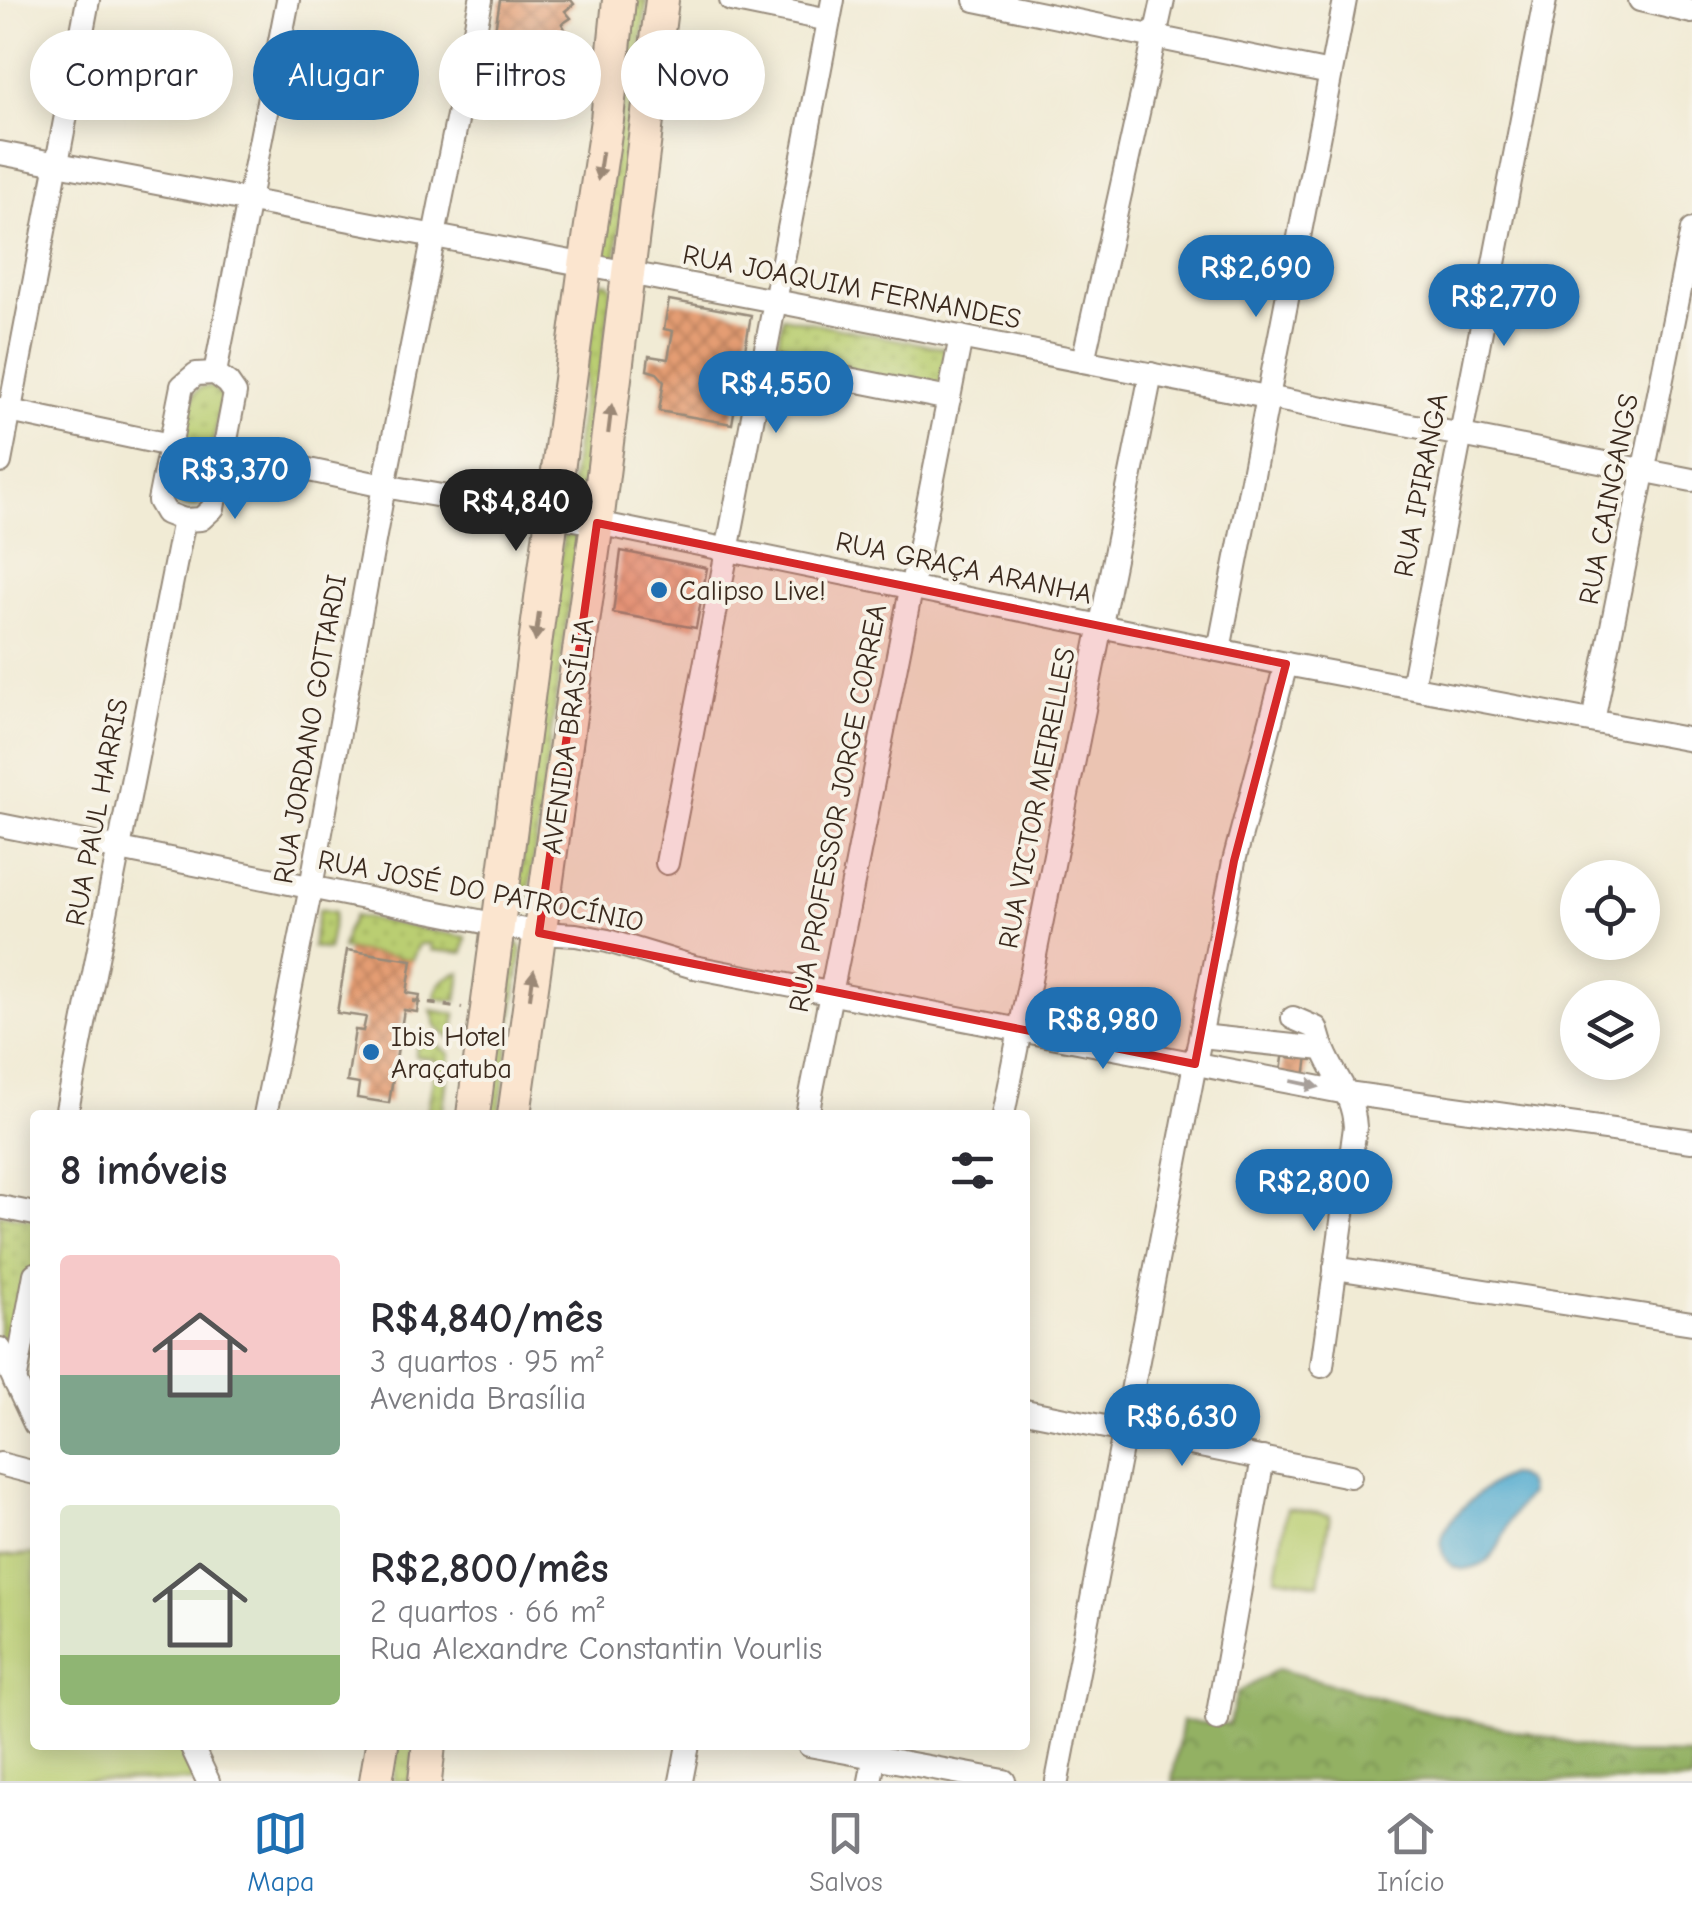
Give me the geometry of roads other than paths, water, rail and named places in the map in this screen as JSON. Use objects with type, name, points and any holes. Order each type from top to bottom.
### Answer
[{"type":"main road","name":"AVENIDA BRASÍLIA","points":[[474,1110],[585,266],[608,120],[619,0]]},
{"type":"main road","name":"AVENIDA BRASÍLIA","points":[[515,1110],[597,522],[662,0]]},
{"type":"main road","points":[[376,1781],[381,1750]]},
{"type":"main road","points":[[425,1781],[428,1750]]},
{"type":"street","points":[[0,462],[5,410],[88,0]]},
{"type":"street","points":[[215,374],[288,0]]},
{"type":"street","name":"RUA JORDANO GOTTARDI","points":[[266,1110],[481,0]]},
{"type":"street","points":[[667,862],[831,10],[730,0]]},
{"type":"street","points":[[975,0],[1028,5],[1153,37],[1330,73]]},
{"type":"street","points":[[1083,361],[1163,0]]},
{"type":"street","points":[[1219,650],[1345,0]]},
{"type":"street","name":"RUA IPIRANGA","points":[[1412,688],[1545,0]]},
{"type":"street","points":[[1640,0],[1692,12]]},
{"type":"street","name":"RUA JOAQUIM FERNANDES","points":[[0,153],[1692,480]]},
{"type":"street","name":"RUA CAINGANGS","points":[[1594,722],[1692,230]]},
{"type":"street","name":"RUA PROFESSOR JORGE CORREA","points":[[808,1110],[961,337]]},
{"type":"street","points":[[763,362],[948,399]]},
{"type":"street","points":[[196,374],[215,374],[235,393],[213,508],[202,519],[184,520],[166,513],[160,501],[182,386],[196,374]]},
{"type":"street","name":"RUA VICTOR MEIRELLES","points":[[1004,1110],[1152,374]]},
{"type":"street","points":[[5,410],[170,445]]},
{"type":"street","name":"RUA GRAÇA ARANHA","points":[[224,452],[384,486],[597,522],[1286,664],[1692,740]]},
{"type":"street","name":"RUA PAUL HARRIS","points":[[67,1110],[184,520]]},
{"type":"street","points":[[1057,1781],[1234,861],[1286,664]]},
{"type":"street","name":"RUA JOSÉ DO PATROCÍNIO","points":[[0,826],[539,933],[608,940],[672,962],[1020,1029]]},
{"type":"street","points":[[1292,1018],[1316,1028],[1322,1049],[1353,1104],[1355,1126],[1322,1366]]},
{"type":"street","points":[[1020,1029],[1347,1094],[1692,1142]]},
{"type":"street","points":[[1200,1036],[1322,1049]]},
{"type":"street","points":[[1262,1076],[1268,1043]]},
{"type":"street","points":[[0,1208],[30,1213]]},
{"type":"street","points":[[1336,1268],[1692,1323]]},
{"type":"street","points":[[15,1382],[30,1301]]},
{"type":"street","points":[[0,1349],[30,1414]]},
{"type":"street","points":[[1030,1412],[1350,1476]]},
{"type":"street","points":[[1217,1719],[1264,1458]]},
{"type":"street","points":[[0,1464],[30,1471]]},
{"type":"street","points":[[193,1750],[208,1781]]},
{"type":"street","points":[[681,1781],[687,1750]]},
{"type":"street","points":[[829,1750],[874,1761],[1004,1781]]},
{"type":"water","points":[[1509,1475],[1523,1480],[1529,1494],[1488,1560],[1472,1569],[1456,1568],[1444,1557],[1445,1530],[1469,1502]]},
{"type":"place","name":"Calipso Live!","points":[[659,590]]},
{"type":"place","name":"Ibis Hotel Araçatuba","points":[[371,1052]]}]
